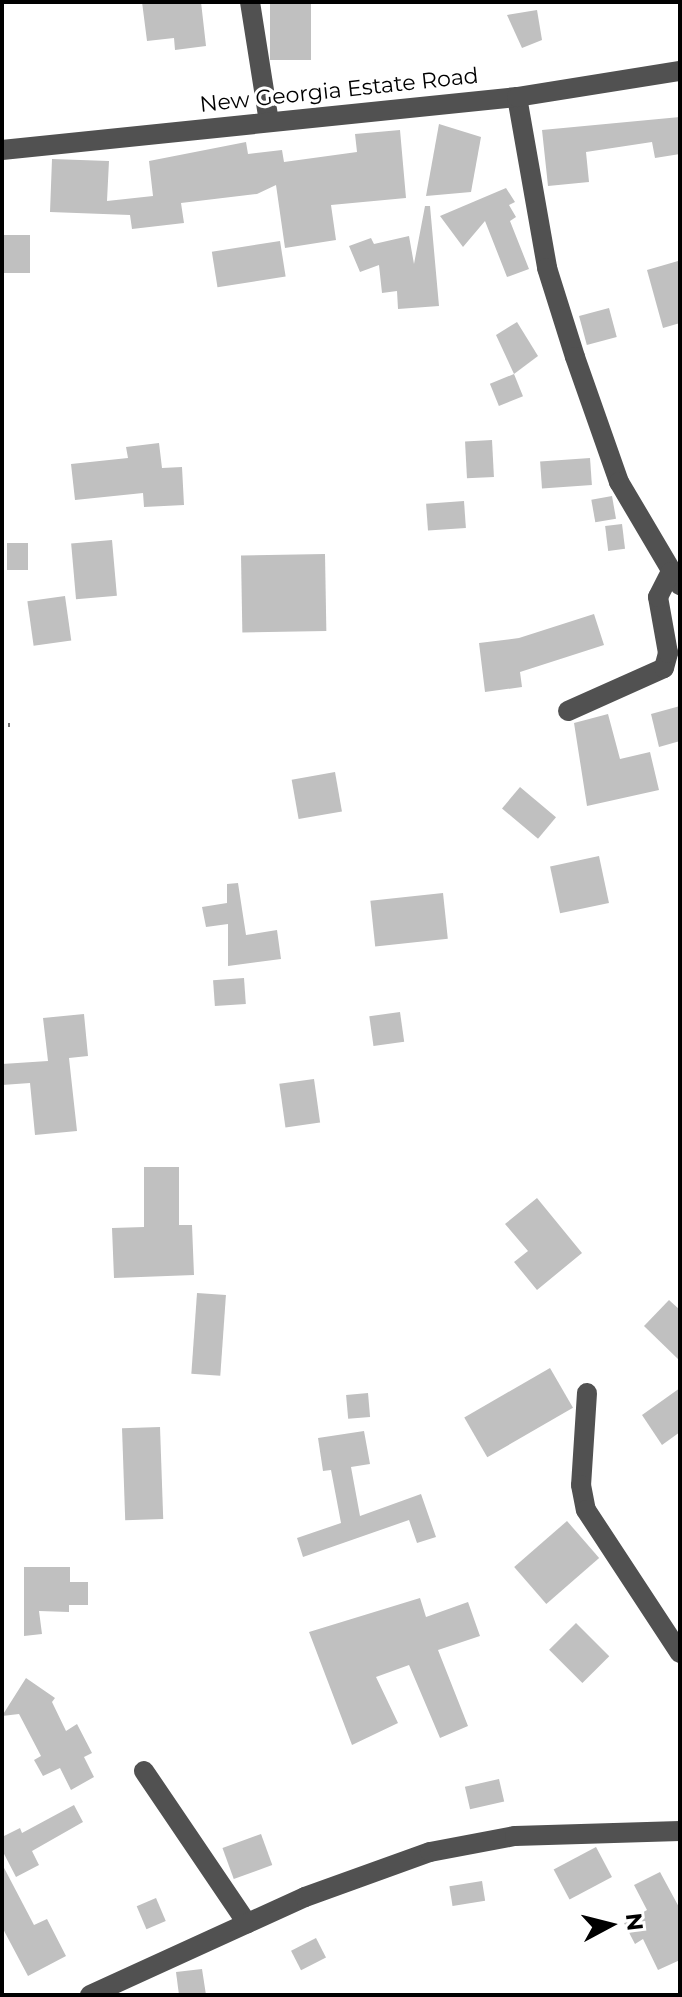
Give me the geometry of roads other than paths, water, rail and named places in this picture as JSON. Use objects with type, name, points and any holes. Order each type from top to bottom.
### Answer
[{"type":"street","points":[[250,2],[269,122]]},
{"type":"street","name":"New Georgia Estate Road","points":[[2,150],[517,97],[680,71]]},
{"type":"street","points":[[517,97],[547,268],[575,357],[619,482],[676,579],[658,597],[668,653],[664,668],[568,711]]},
{"type":"street","points":[[587,1393],[581,1485],[586,1510],[680,1653]]},
{"type":"street","points":[[144,1771],[247,1923]]},
{"type":"street","points":[[90,1995],[361,1874],[430,1852],[515,1836],[680,1831]]}]
